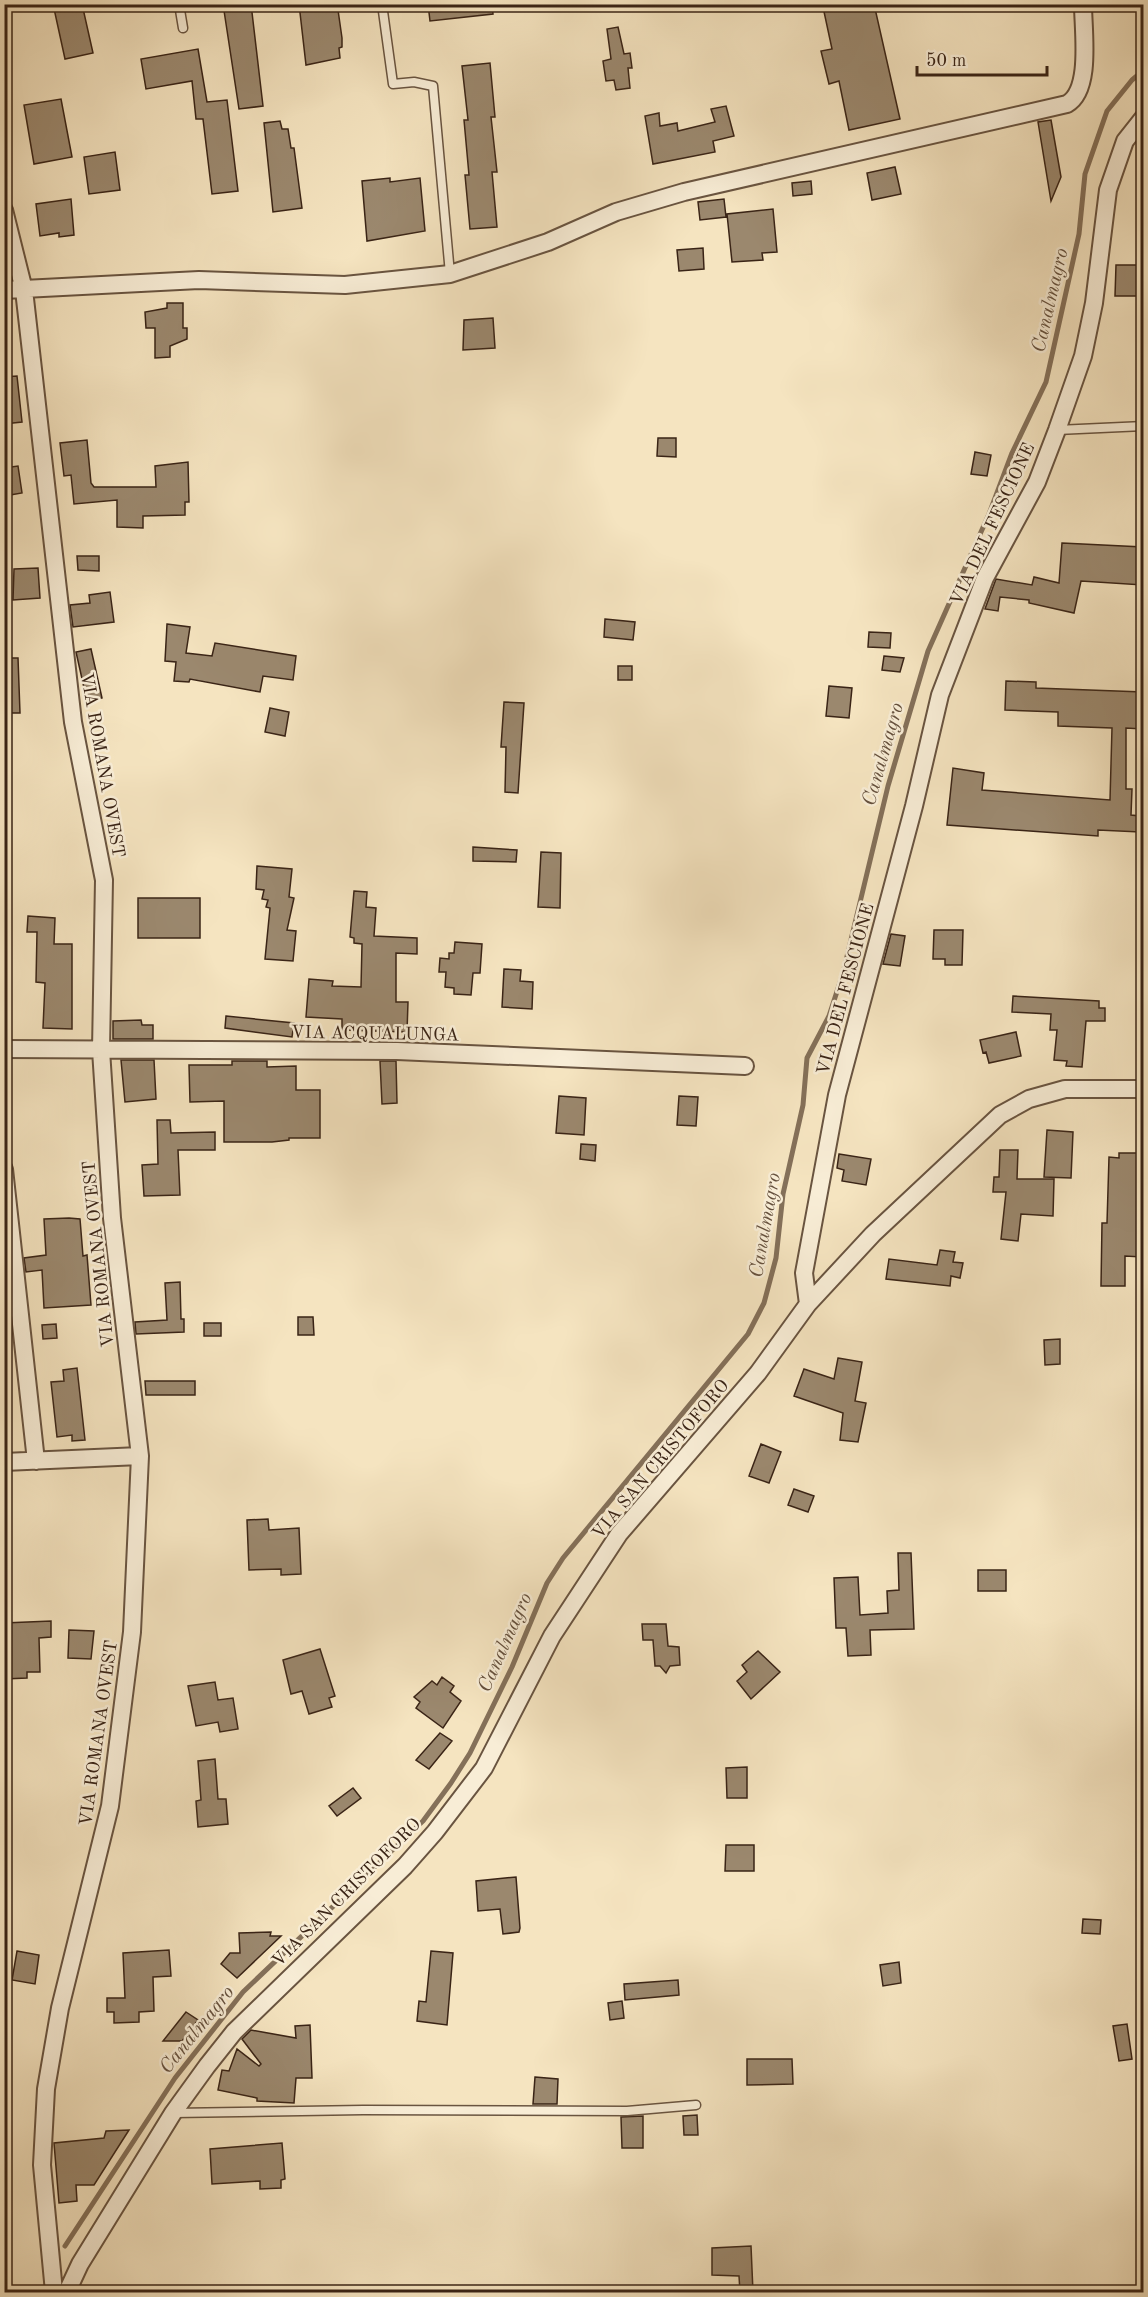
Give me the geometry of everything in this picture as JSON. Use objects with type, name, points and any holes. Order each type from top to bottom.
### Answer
[{"type":"street","points":[[4,290],[199,280],[345,285],[450,274],[548,242],[616,212],[684,192],[1067,104],[1077,96],[1083,78],[1083,4]]},
{"type":"street","name":"VIA DEL FESCIONE","points":[[808,1304],[804,1273],[837,1095],[914,806],[940,694],[985,578],[1037,482],[1057,430],[1083,356],[1094,303],[1108,190],[1125,141],[1143,117]]},
{"type":"street","name":"VIA ROMANA OVEST","points":[[4,210],[24,290],[73,722],[104,880],[101,1050],[112,1218],[140,1456],[132,1632],[110,1806],[60,2008],[46,2089],[42,2165],[54,2292]]},
{"type":"street","name":"VIA ACQUALUNGA","points":[[4,1049],[397,1051],[745,1066]]},
{"type":"street","name":"VIA SAN CRISTOFORO","points":[[67,2292],[80,2264],[173,2114],[234,2032],[405,1866],[435,1832],[484,1768],[552,1636],[619,1533],[758,1373],[808,1304],[873,1234],[1000,1115],[1029,1099],[1065,1089],[1143,1089]]},
{"type":"street","points":[[4,1169],[36,1461]]},
{"type":"street","points":[[4,1462],[140,1456]]},
{"type":"lane","points":[[179,4],[183,28]]},
{"type":"lane","points":[[382,4],[393,84],[414,82],[433,86],[450,274]]},
{"type":"lane","points":[[1057,430],[1143,426]]},
{"type":"lane","points":[[173,2114],[363,2110],[627,2111],[696,2105]]},
{"type":"building","points":[[53,4],[82,4],[93,53],[65,59]]},
{"type":"building","points":[[223,4],[251,4],[263,106],[239,109]]},
{"type":"building","points":[[299,4],[333,4],[334,10],[338,10],[342,38],[342,47],[339,48],[340,58],[306,65]]},
{"type":"building","points":[[428,4],[492,4],[493,14],[430,21]]},
{"type":"building","points":[[833,4],[874,4],[900,119],[849,130],[839,81],[829,84],[821,51],[832,49],[823,7]]},
{"type":"building","points":[[618,27],[624,54],[630,53],[632,68],[628,68],[630,88],[616,90],[614,80],[606,81],[603,61],[611,59],[607,29]]},
{"type":"building","points":[[198,49],[207,102],[227,100],[238,191],[212,194],[203,119],[196,119],[192,81],[146,89],[141,59]]},
{"type":"building","points":[[490,63],[495,117],[491,117],[497,172],[492,172],[497,227],[470,229],[465,175],[469,175],[464,120],[468,120],[462,66]]},
{"type":"building","points":[[61,99],[72,157],[34,164],[24,105]]},
{"type":"building","points":[[726,106],[734,136],[713,141],[715,152],[653,164],[645,116],[659,113],[660,126],[677,123],[678,131],[715,122],[711,109]]},
{"type":"building","points":[[1051,120],[1061,177],[1051,201],[1038,122]]},
{"type":"building","points":[[280,121],[282,129],[288,129],[291,148],[294,148],[302,208],[273,212],[264,123]]},
{"type":"building","points":[[115,152],[120,190],[89,194],[84,157]]},
{"type":"building","points":[[895,167],[901,194],[872,200],[867,173]]},
{"type":"building","points":[[390,178],[390,182],[420,178],[425,231],[367,241],[362,181]]},
{"type":"building","points":[[811,181],[812,194],[793,196],[792,183]]},
{"type":"building","points":[[71,199],[74,235],[59,237],[59,233],[40,236],[36,204]]},
{"type":"building","points":[[724,199],[726,217],[700,220],[698,202]]},
{"type":"building","points":[[773,209],[777,252],[762,253],[763,260],[732,262],[727,214]]},
{"type":"building","points":[[703,248],[704,269],[679,271],[677,250]]},
{"type":"building","points":[[1116,265],[1142,265],[1142,296],[1115,296]]},
{"type":"building","points":[[167,303],[183,303],[183,328],[187,328],[187,339],[170,346],[170,357],[155,358],[155,328],[146,328],[145,312],[167,308]]},
{"type":"building","points":[[493,318],[495,348],[463,350],[464,320]]},
{"type":"building","points":[[17,376],[22,422],[4,424],[4,377]]},
{"type":"building","points":[[658,438],[676,438],[676,457],[657,456]]},
{"type":"building","points":[[87,440],[91,483],[94,487],[156,487],[155,466],[188,462],[189,502],[185,502],[185,515],[143,516],[143,528],[117,527],[117,500],[74,504],[71,475],[64,476],[60,443]]},
{"type":"building","points":[[975,452],[991,455],[987,476],[971,474]]},
{"type":"building","points":[[18,466],[22,493],[4,496],[4,468]]},
{"type":"building","points":[[1062,543],[1143,547],[1143,585],[1081,581],[1074,613],[1029,603],[1029,600],[1000,597],[998,611],[985,609],[996,579],[1032,585],[1034,577],[1059,583]]},
{"type":"building","points":[[77,556],[99,556],[99,571],[78,570]]},
{"type":"building","points":[[38,568],[40,598],[13,600],[14,569]]},
{"type":"building","points":[[110,592],[114,622],[73,627],[70,605],[90,603],[89,595]]},
{"type":"building","points":[[605,619],[635,622],[633,640],[604,637]]},
{"type":"building","points":[[167,624],[190,627],[186,653],[212,656],[215,643],[296,656],[293,680],[263,676],[260,692],[190,679],[189,682],[174,681],[176,662],[165,661]]},
{"type":"building","points":[[869,632],[891,633],[890,648],[868,647]]},
{"type":"building","points":[[91,649],[102,698],[87,701],[76,652]]},
{"type":"building","points":[[884,656],[904,658],[900,672],[882,670]]},
{"type":"building","points":[[4,658],[18,658],[20,713],[4,713]]},
{"type":"building","points":[[618,666],[632,666],[632,680],[618,680]]},
{"type":"building","points":[[1006,681],[1036,682],[1036,688],[1143,692],[1143,729],[1126,728],[1126,789],[1132,789],[1131,815],[1140,816],[1140,832],[1098,830],[1098,836],[947,825],[953,768],[984,773],[982,790],[1110,800],[1112,728],[1058,726],[1058,712],[1005,710]]},
{"type":"building","points":[[829,686],[852,688],[849,718],[826,716]]},
{"type":"building","points":[[504,702],[524,703],[518,793],[505,792],[506,747],[501,747]]},
{"type":"building","points":[[270,708],[289,712],[285,736],[265,732]]},
{"type":"building","points":[[473,847],[517,850],[516,862],[473,861]]},
{"type":"building","points":[[541,852],[561,853],[560,908],[538,907]]},
{"type":"building","points":[[257,866],[292,869],[289,897],[294,898],[287,930],[296,931],[293,961],[265,959],[270,908],[266,907],[268,900],[262,899],[264,890],[256,889]]},
{"type":"building","points":[[354,891],[367,892],[366,907],[376,908],[374,936],[417,938],[417,954],[396,953],[396,1002],[408,1002],[407,1032],[342,1030],[342,1019],[306,1017],[309,979],[333,981],[332,986],[361,987],[362,944],[354,943],[354,938],[350,937]]},
{"type":"building","points":[[138,898],[200,898],[200,938],[138,938]]},
{"type":"building","points":[[28,916],[55,918],[54,944],[72,944],[72,1029],[43,1028],[45,983],[36,982],[37,932],[27,932]]},
{"type":"building","points":[[934,930],[963,930],[962,965],[945,965],[945,959],[933,959]]},
{"type":"building","points":[[891,934],[905,936],[900,966],[883,964]]},
{"type":"building","points":[[455,942],[482,944],[480,973],[473,973],[471,995],[454,994],[454,988],[445,987],[446,972],[439,972],[440,958],[449,959],[449,953],[454,953]]},
{"type":"building","points":[[504,969],[521,970],[520,981],[533,982],[532,1009],[502,1007]]},
{"type":"building","points":[[1013,996],[1099,1001],[1099,1008],[1105,1008],[1105,1021],[1086,1021],[1082,1067],[1066,1066],[1067,1061],[1054,1060],[1057,1030],[1050,1030],[1051,1014],[1012,1012]]},
{"type":"building","points":[[226,1016],[294,1023],[292,1037],[225,1028]]},
{"type":"building","points":[[141,1020],[142,1025],[153,1025],[153,1039],[113,1039],[113,1021]]},
{"type":"building","points":[[1016,1032],[1021,1056],[989,1063],[986,1052],[983,1053],[980,1040]]},
{"type":"building","points":[[121,1060],[154,1060],[156,1099],[125,1102]]},
{"type":"building","points":[[232,1061],[267,1061],[267,1067],[296,1066],[296,1090],[320,1090],[320,1138],[289,1138],[289,1140],[272,1142],[224,1142],[224,1101],[190,1102],[189,1065],[232,1065]]},
{"type":"building","points":[[380,1061],[396,1061],[397,1103],[382,1104]]},
{"type":"building","points":[[559,1096],[586,1098],[584,1135],[556,1133]]},
{"type":"building","points":[[679,1096],[698,1097],[696,1126],[677,1125]]},
{"type":"building","points":[[157,1120],[170,1120],[171,1133],[215,1132],[215,1150],[178,1150],[180,1195],[144,1196],[142,1165],[158,1164]]},
{"type":"building","points":[[1047,1130],[1073,1132],[1071,1178],[1044,1177]]},
{"type":"building","points":[[581,1144],[596,1145],[595,1161],[580,1159]]},
{"type":"building","points":[[1000,1150],[1018,1150],[1017,1179],[1054,1179],[1053,1216],[1021,1214],[1018,1241],[1001,1239],[1006,1192],[993,1192],[994,1177],[999,1177]]},
{"type":"building","points":[[1119,1153],[1138,1153],[1137,1197],[1140,1198],[1138,1242],[1142,1242],[1142,1257],[1125,1256],[1125,1286],[1101,1286],[1102,1223],[1107,1223],[1109,1157],[1119,1158]]},
{"type":"building","points":[[839,1154],[871,1159],[866,1185],[842,1181],[844,1170],[837,1168]]},
{"type":"building","points":[[44,1219],[80,1219],[83,1256],[87,1255],[91,1305],[44,1308],[42,1270],[26,1272],[24,1258],[46,1255]]},
{"type":"building","points":[[940,1250],[955,1252],[953,1262],[963,1263],[960,1278],[951,1276],[950,1286],[886,1279],[889,1259],[937,1265]]},
{"type":"building","points":[[180,1282],[181,1319],[184,1319],[184,1332],[136,1334],[135,1322],[167,1320],[165,1283]]},
{"type":"building","points":[[298,1317],[313,1317],[314,1335],[298,1335]]},
{"type":"building","points":[[204,1323],[221,1323],[221,1336],[204,1336]]},
{"type":"building","points":[[56,1324],[57,1338],[43,1339],[42,1325]]},
{"type":"building","points":[[1060,1339],[1060,1364],[1045,1365],[1044,1340]]},
{"type":"building","points":[[838,1358],[862,1362],[855,1401],[866,1403],[858,1442],[840,1440],[843,1413],[794,1396],[804,1369],[834,1379]]},
{"type":"building","points":[[77,1368],[85,1440],[72,1441],[72,1435],[57,1437],[51,1382],[64,1381],[63,1370]]},
{"type":"building","points":[[145,1381],[195,1381],[195,1395],[146,1395]]},
{"type":"building","points":[[761,1444],[781,1452],[769,1483],[749,1476]]},
{"type":"building","points":[[794,1489],[814,1496],[808,1512],[788,1505]]},
{"type":"building","points":[[268,1519],[269,1530],[299,1528],[301,1574],[281,1575],[281,1569],[249,1570],[247,1520]]},
{"type":"building","points":[[898,1553],[911,1553],[914,1629],[870,1630],[871,1655],[848,1656],[846,1628],[836,1628],[834,1578],[858,1577],[860,1615],[888,1613],[887,1591],[899,1590]]},
{"type":"building","points":[[978,1570],[1006,1570],[1006,1591],[978,1591]]},
{"type":"building","points":[[51,1621],[51,1637],[39,1638],[40,1672],[27,1672],[27,1678],[4,1679],[4,1623]]},
{"type":"building","points":[[642,1624],[666,1624],[668,1646],[679,1647],[680,1665],[670,1666],[666,1673],[660,1666],[655,1666],[653,1640],[643,1640]]},
{"type":"building","points":[[69,1630],[94,1631],[91,1659],[68,1658]]},
{"type":"building","points":[[320,1649],[335,1696],[329,1698],[332,1707],[309,1714],[302,1691],[291,1694],[283,1660]]},
{"type":"building","points":[[758,1651],[780,1672],[751,1699],[737,1681],[747,1672],[742,1665]]},
{"type":"building","points":[[442,1677],[454,1686],[450,1692],[461,1701],[443,1728],[416,1708],[420,1702],[414,1697],[432,1681],[437,1685]]},
{"type":"building","points":[[215,1682],[218,1700],[233,1698],[238,1729],[220,1732],[218,1722],[196,1726],[188,1686]]},
{"type":"building","points":[[440,1733],[452,1741],[429,1769],[416,1760]]},
{"type":"building","points":[[215,1759],[218,1799],[226,1799],[228,1824],[198,1827],[196,1801],[201,1800],[198,1761]]},
{"type":"building","points":[[747,1767],[747,1798],[727,1798],[726,1768]]},
{"type":"building","points":[[353,1788],[361,1798],[337,1816],[329,1806]]},
{"type":"building","points":[[726,1845],[754,1845],[754,1871],[725,1871]]},
{"type":"building","points":[[516,1877],[520,1928],[519,1932],[503,1934],[500,1909],[478,1911],[476,1881]]},
{"type":"building","points":[[1083,1919],[1101,1920],[1100,1934],[1082,1933]]},
{"type":"building","points":[[271,1932],[270,1936],[281,1936],[237,1978],[221,1964],[230,1953],[240,1953],[239,1933]]},
{"type":"building","points":[[169,1950],[171,1976],[153,1977],[154,2011],[139,2012],[139,2022],[114,2023],[114,2012],[107,2012],[107,1998],[125,1998],[123,1953]]},
{"type":"building","points":[[17,1951],[39,1955],[35,1984],[12,1980]]},
{"type":"building","points":[[431,1951],[453,1953],[447,2025],[417,2021],[419,2001],[426,2002]]},
{"type":"building","points":[[899,1962],[901,1983],[883,1986],[880,1965]]},
{"type":"building","points":[[678,1980],[679,1995],[625,2000],[624,1984]]},
{"type":"building","points":[[622,2001],[624,2018],[610,2020],[608,2003]]},
{"type":"building","points":[[186,2012],[198,2020],[182,2041],[163,2041]]},
{"type":"building","points":[[1127,2024],[1132,2059],[1119,2061],[1113,2026]]},
{"type":"building","points":[[310,2025],[312,2078],[296,2078],[294,2103],[257,2101],[257,2098],[218,2090],[222,2070],[229,2071],[237,2049],[259,2066],[261,2064],[242,2039],[251,2030],[296,2038],[295,2026]]},
{"type":"building","points":[[747,2059],[792,2059],[793,2084],[747,2085]]},
{"type":"building","points":[[535,2077],[558,2079],[557,2104],[533,2104]]},
{"type":"building","points":[[697,2115],[698,2135],[684,2135],[683,2116]]},
{"type":"building","points":[[643,2116],[643,2148],[622,2148],[621,2117]]},
{"type":"building","points":[[129,2130],[94,2185],[76,2185],[77,2201],[59,2203],[54,2143],[104,2138],[106,2131]]},
{"type":"building","points":[[282,2143],[285,2179],[281,2180],[281,2188],[260,2189],[260,2181],[212,2184],[210,2149]]},
{"type":"building","points":[[751,2246],[753,2292],[740,2292],[739,2276],[712,2275],[712,2248]]},
{"type":"waterway","name":"Canalmagro","points":[[65,2246],[175,2078],[243,1992],[423,1821],[470,1753],[512,1667],[547,1583],[563,1558],[748,1334],[764,1303],[776,1258],[783,1194],[803,1105],[807,1058],[829,1016],[843,973],[888,786],[928,651],[989,514],[1012,453],[1046,382],[1079,234],[1085,174],[1107,111],[1132,80],[1144,70]]}]
